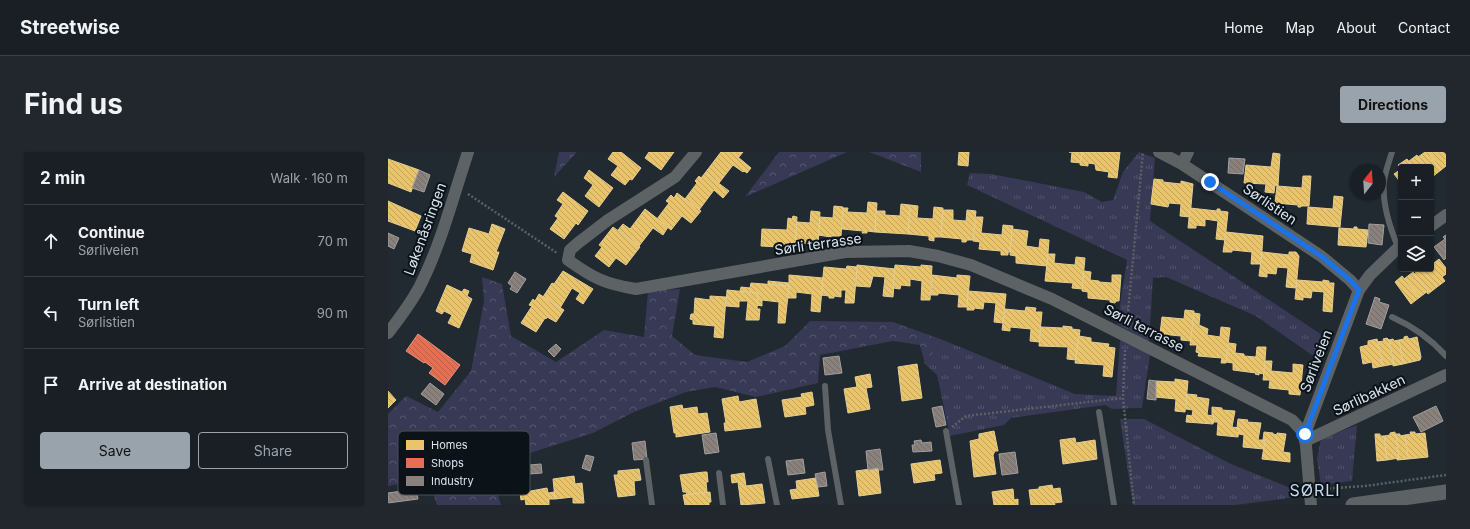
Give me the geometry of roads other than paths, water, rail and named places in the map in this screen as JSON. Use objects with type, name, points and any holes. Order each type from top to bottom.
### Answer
[{"type":"street","name":"Løkenåsringen","points":[[388,334],[419,288],[440,238],[468,152]]},
{"type":"street","name":"Sørli terrasse","points":[[696,152],[686,166],[675,177],[608,220],[578,243],[570,250],[568,260],[596,279],[618,286],[636,289],[845,252],[909,251],[938,256],[971,265],[1052,299],[1126,335],[1292,420],[1305,438]]},
{"type":"street","name":"Sørlistien","points":[[1159,152],[1182,164],[1321,256],[1350,280],[1359,290]]},
{"type":"street","points":[[1182,164],[1188,152]]},
{"type":"street","points":[[1434,224],[1446,215]]},
{"type":"street","name":"Sørliveien","points":[[1311,505],[1305,438],[1359,290],[1370,274],[1398,248]]},
{"type":"street","name":"Sørlibakken","points":[[1305,438],[1446,375]]},
{"type":"street","points":[[1353,505],[1446,492]]},
{"type":"lane","points":[[1392,152],[1387,167],[1384,188],[1392,234],[1398,243]]},
{"type":"lane","points":[[1392,317],[1418,332],[1446,356]]},
{"type":"lane","points":[[825,386],[828,430],[841,505]]},
{"type":"lane","points":[[1099,412],[1114,505]]},
{"type":"lane","points":[[946,431],[960,505]]},
{"type":"lane","points":[[768,459],[777,505]]},
{"type":"lane","points":[[646,460],[652,505]]},
{"type":"lane","points":[[719,473],[723,505]]},
{"type":"district","name":"SØRLI","points":[[1315,490]]}]
